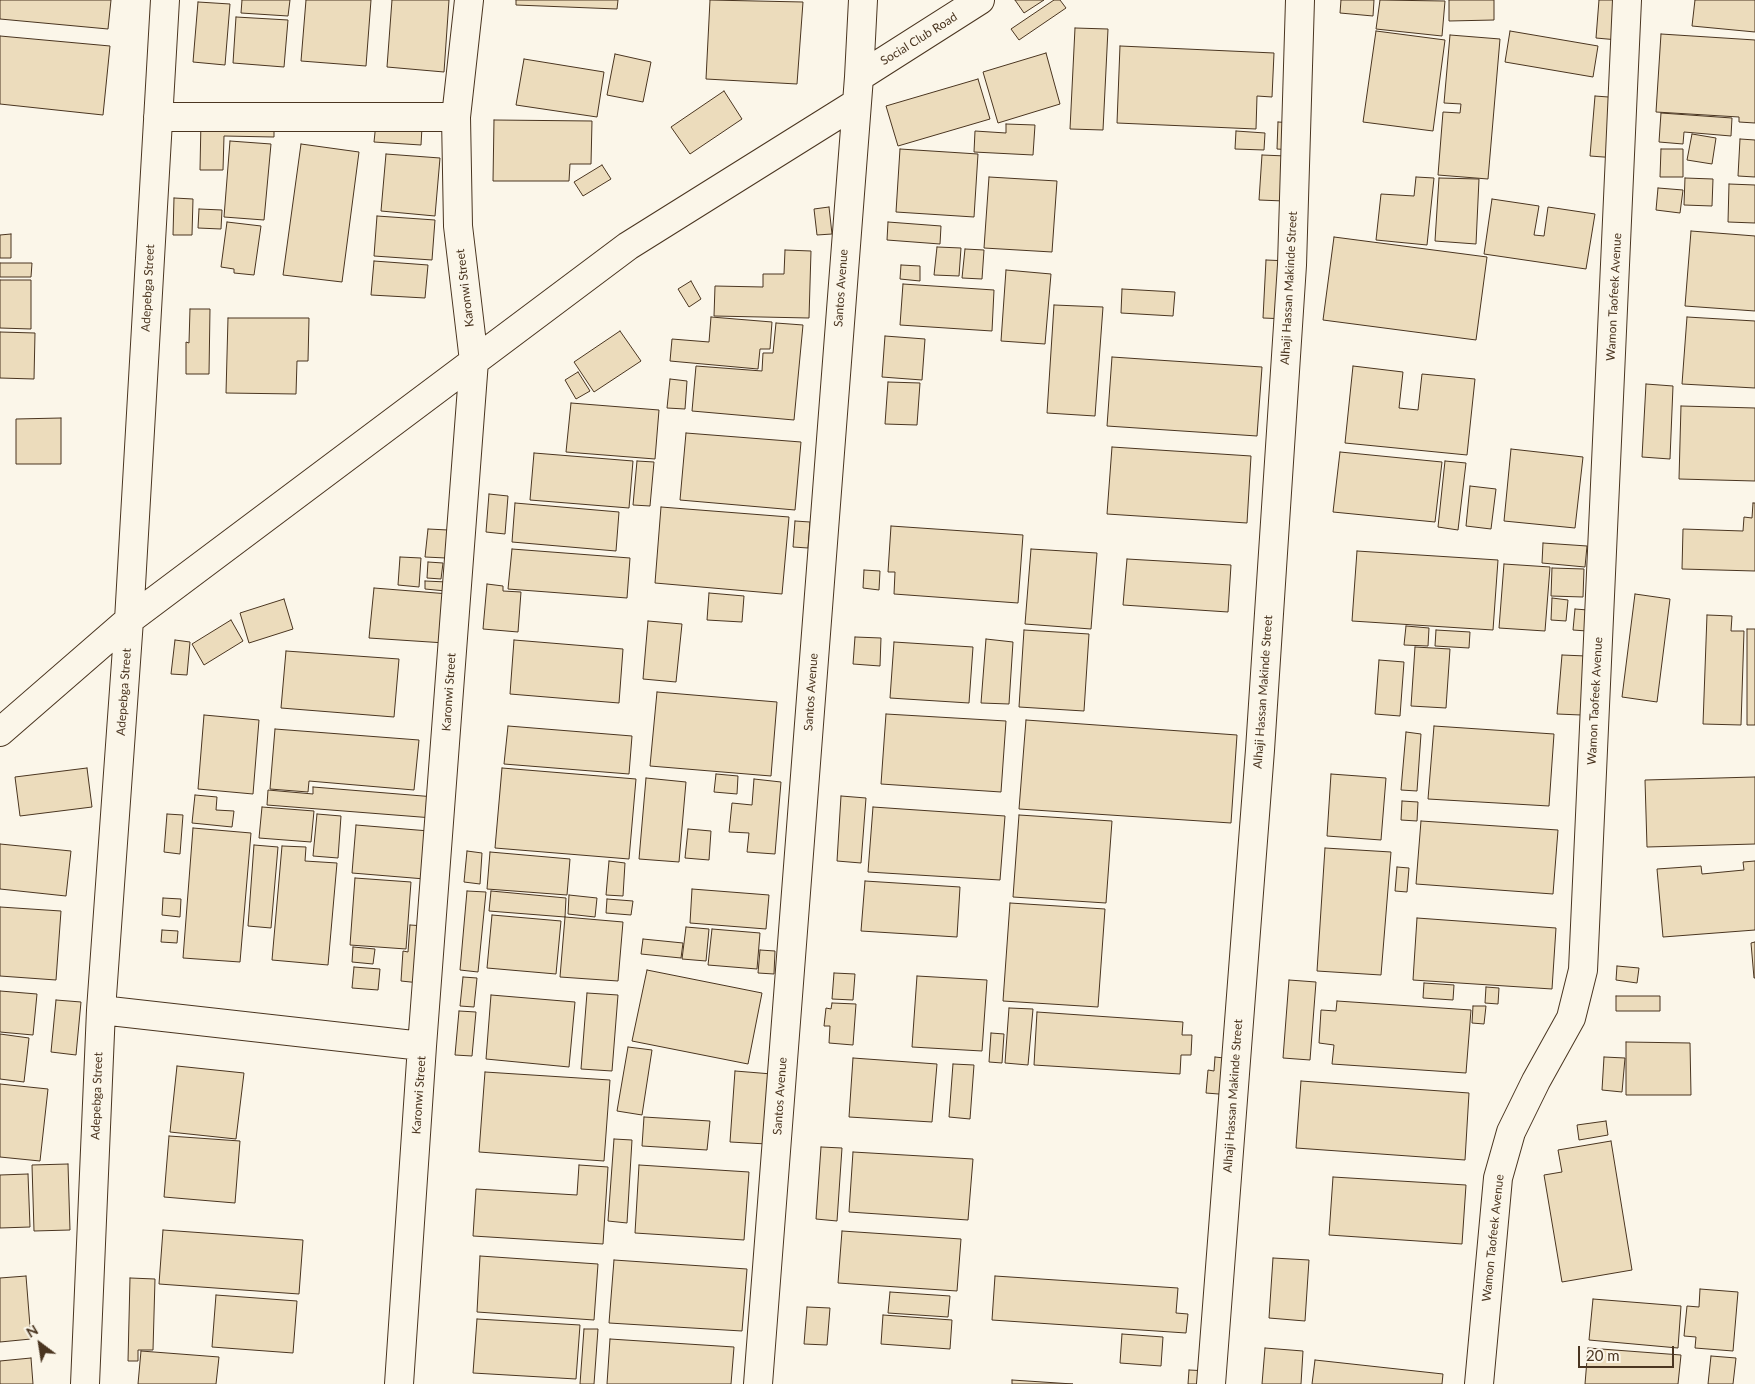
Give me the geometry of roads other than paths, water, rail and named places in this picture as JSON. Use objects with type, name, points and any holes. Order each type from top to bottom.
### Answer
[{"type":"street","name":"Adepebga Street","points":[[85,1384],[101,1010],[129,620],[165,0]]},
{"type":"street","name":"Karonwi Street","points":[[399,1384],[422,1046],[474,361],[458,226],[456,117],[469,0]]},
{"type":"street","name":"Santos Avenue","points":[[758,1384],[855,104],[859,77],[863,0]]},
{"type":"street","name":"Social Club Road","points":[[859,77],[980,0]]},
{"type":"street","name":"Alhaji Hassan Makinde Street","points":[[1212,1384],[1260,740],[1292,266],[1300,0]]},
{"type":"street","name":"Wamon Taofeek Avenue","points":[[1479,1384],[1498,1178],[1511,1132],[1536,1081],[1571,1018],[1583,970],[1627,0]]},
{"type":"street","points":[[0,732],[129,620],[628,246],[855,104]]},
{"type":"street","points":[[158,116],[456,117]]},
{"type":"street","points":[[101,1010],[422,1046]]}]
